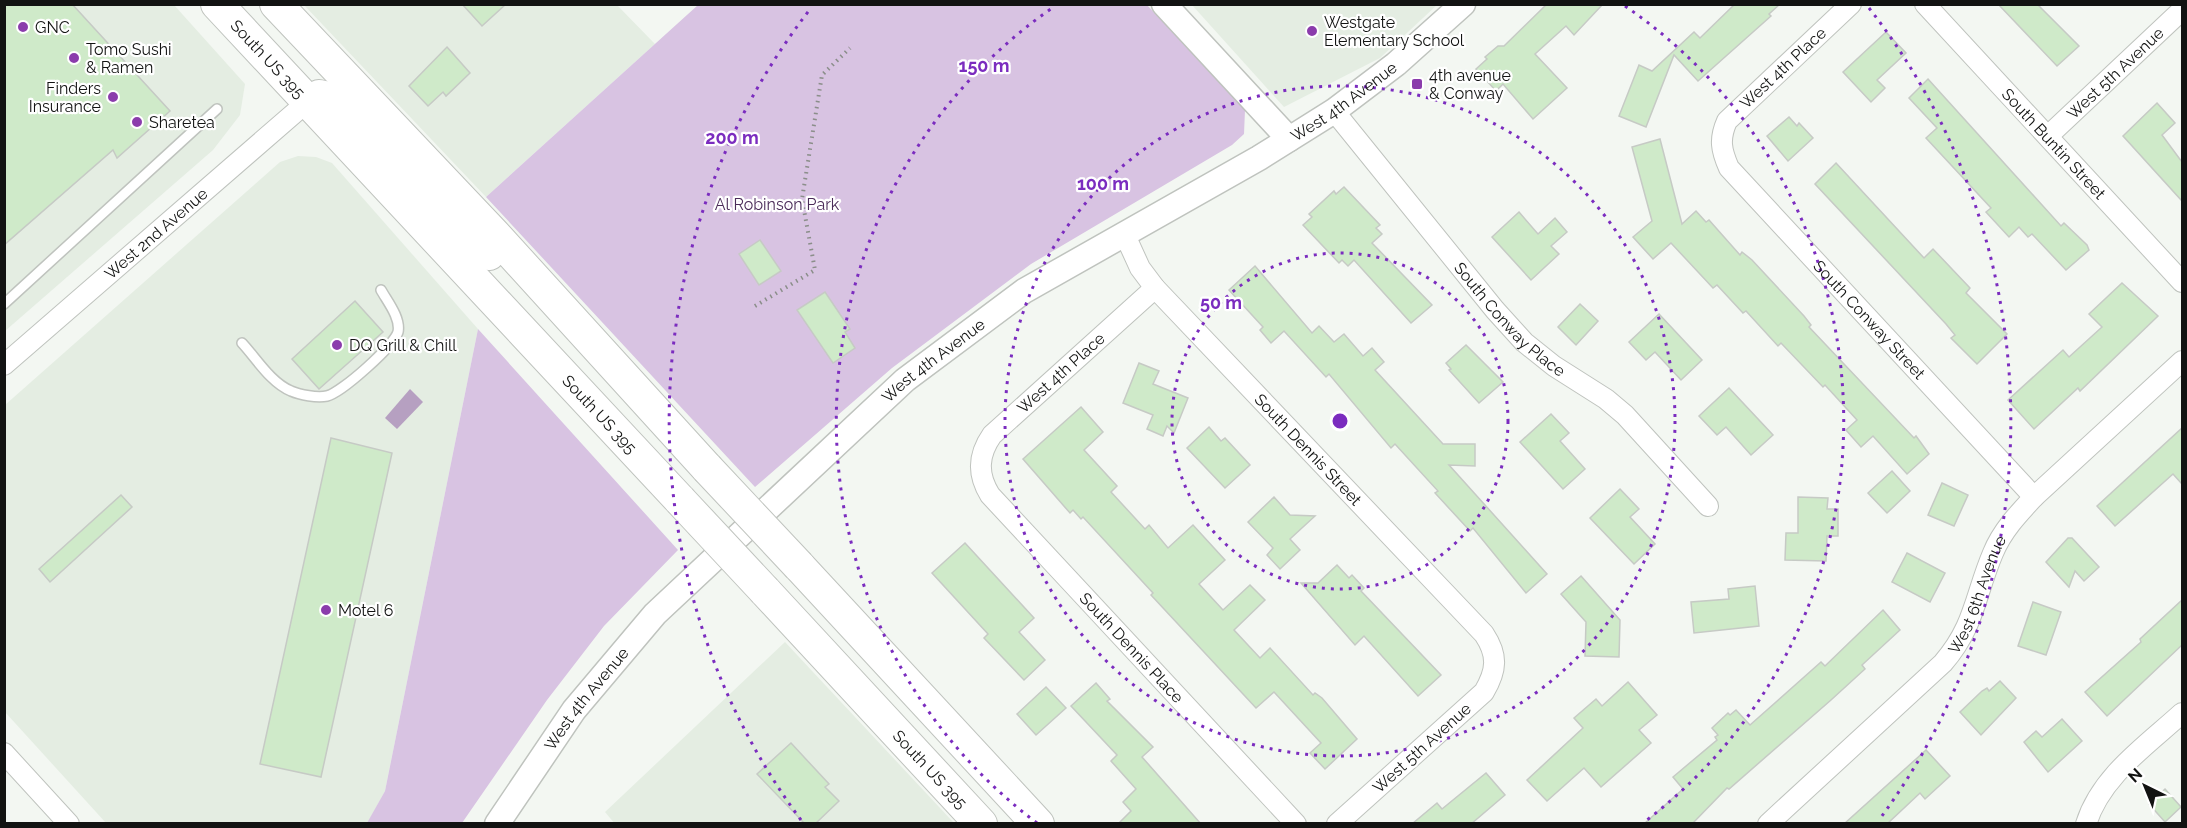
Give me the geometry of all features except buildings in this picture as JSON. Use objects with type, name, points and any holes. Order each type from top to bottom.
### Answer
[{"type":"highway","name":"South US 395","points":[[217,4],[306,103],[981,824]]},
{"type":"highway","points":[[276,4],[564,310],[707,468],[1038,824]]},
{"type":"highway","points":[[306,103],[319,96],[333,99],[462,232],[564,310]]},
{"type":"street","points":[[1164,4],[1289,139]]},
{"type":"street","name":"West 4th Avenue","points":[[497,824],[557,734],[601,676],[685,584],[905,380],[1024,291],[1334,111],[1396,64],[1463,4]]},
{"type":"street","name":"West 4th Place","points":[[1720,135],[1727,121],[1739,108],[1851,4]]},
{"type":"street","name":"South Buntin Street","points":[[1925,4],[2182,282]]},
{"type":"street","name":"West 5th Avenue","points":[[2048,136],[2182,10]]},
{"type":"street","name":"West 2nd Avenue","points":[[4,365],[306,103]]},
{"type":"street","name":"South Conway Place","points":[[1334,111],[1524,342],[1554,366],[1606,399],[1625,415],[1708,506]]},
{"type":"street","name":"South Conway Street","points":[[1720,135],[1722,154],[1730,168],[2034,497]]},
{"type":"street","name":"South Dennis Street","points":[[1124,233],[1140,268],[1155,288],[1484,634],[1492,647],[1496,664]]},
{"type":"street","name":"West 4th Place","points":[[980,464],[982,449],[992,435],[1155,288]]},
{"type":"street","name":"West 6th Avenue","points":[[1768,824],[1957,647],[1976,608],[1992,555],[2002,535],[2034,497],[2182,361]]},
{"type":"street","name":"South Dennis Place","points":[[980,464],[982,482],[990,495],[1296,824]]},
{"type":"street","name":"West 5th Avenue","points":[[1337,824],[1484,692],[1493,677],[1496,664]]},
{"type":"street","points":[[2086,824],[2093,804],[2106,784],[2182,713]]},
{"type":"street","points":[[4,753],[69,824]]},
{"type":"lane","points":[[4,304],[217,109]]},
{"type":"lane","points":[[242,343],[279,385],[292,392],[327,396],[339,390],[392,344],[398,330],[395,314],[381,290]]},
{"type":"path","points":[[755,306],[815,270],[802,199],[822,75],[850,48]]},
{"type":"shaded area","points":[[5,5],[174,5],[245,84],[240,115],[213,150],[5,331]]},
{"type":"shaded area","points":[[304,5],[617,5],[655,44],[486,197]]},
{"type":"shaded area","name":"Westgate Elementary School","points":[[1192,5],[1437,5],[1380,58],[1284,107]]},
{"type":"shaded area","points":[[298,156],[316,157],[332,163],[478,329],[385,791],[367,824],[106,823],[5,712],[5,405],[280,162]]},
{"type":"shaded area","points":[[410,389],[423,402],[397,429],[385,418]]},
{"type":"shaded area","points":[[785,642],[954,823],[615,824],[605,812]]},
{"type":"green space","name":"Al Robinson Park","points":[[698,5],[1147,5],[1245,110],[1244,134],[1232,145],[1031,264],[892,368],[755,487],[486,197]]},
{"type":"green space","points":[[478,329],[678,550],[604,626],[547,700],[462,823],[367,823],[385,791]]},
{"type":"place","name":"GNC","points":[[23,27]]},
{"type":"place","name":"Westgate Elementary School","points":[[1312,31]]},
{"type":"place","name":"Tomo Sushi & Ramen","points":[[74,58]]},
{"type":"place","name":"4th avenue & Conway","points":[[1417,84]]},
{"type":"place","name":"Finders Insurance","points":[[113,97]]},
{"type":"place","name":"Sharetea","points":[[137,122]]},
{"type":"place","name":"DQ Grill & Chill","points":[[337,345]]},
{"type":"place","name":"Motel 6","points":[[326,610]]}]
